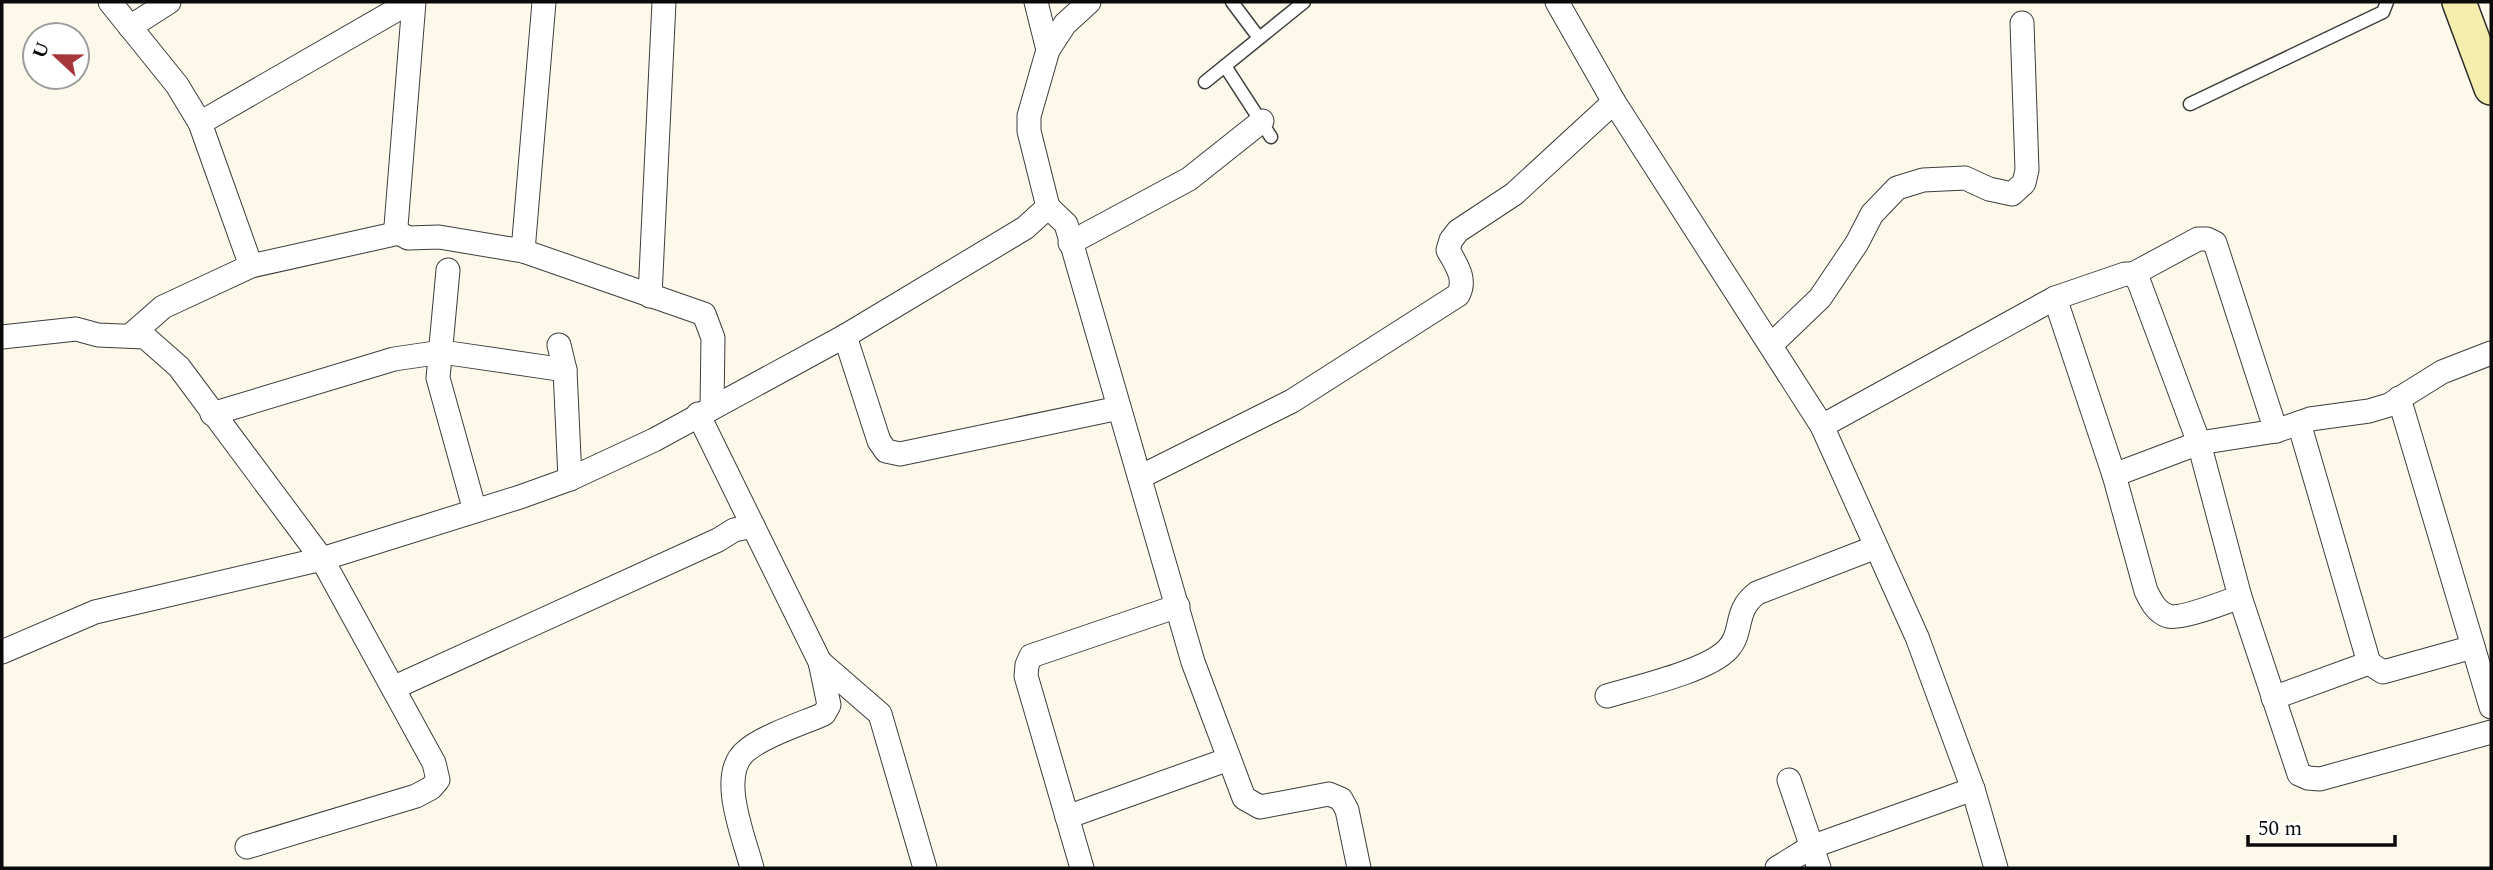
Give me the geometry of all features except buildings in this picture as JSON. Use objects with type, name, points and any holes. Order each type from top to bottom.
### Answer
[{"type":"main road","points":[[2459,2],[2491,88]]},
{"type":"street","points":[[110,2],[177,85],[200,123],[251,266]]},
{"type":"street","points":[[130,27],[169,2]]},
{"type":"street","points":[[200,123],[412,2]]},
{"type":"street","points":[[412,2],[396,226],[399,233],[408,238],[439,237],[523,251],[704,314],[713,338],[705,411],[753,526],[820,662],[828,703],[827,710],[746,751],[734,766],[731,786],[752,868]]},
{"type":"street","points":[[523,251],[544,2]]},
{"type":"street","points":[[650,296],[664,2]]},
{"type":"street","points":[[1035,2],[1048,50]]},
{"type":"street","points":[[1089,2],[1065,24],[1048,50],[1029,116],[1048,207],[1066,223],[1194,662],[1244,798],[1260,807],[1329,794],[1341,799],[1347,810],[1359,868]]},
{"type":"street","points":[[1557,2],[1614,102],[1822,426],[1917,636],[1973,789],[1996,868]]},
{"type":"street","points":[[1771,345],[1820,298],[1857,243],[1872,214],[1898,188],[1923,180],[1965,178],[1989,189],[2012,194],[2024,183],[2027,170],[2022,23]]},
{"type":"street","points":[[1140,477],[1292,401],[1458,295],[1462,288],[1461,276],[1448,250],[1458,231],[1514,194],[1614,102]]},
{"type":"street","points":[[1070,243],[1189,179],[1266,129]]},
{"type":"street","points":[[2,652],[95,612],[322,558],[570,479],[654,440],[845,336],[1025,228],[1048,207]]},
{"type":"street","points":[[130,336],[163,307],[251,266],[399,233]]},
{"type":"street","points":[[1822,426],[2055,298],[2125,274],[2133,274],[2198,239],[2207,239],[2215,243],[2276,431]]},
{"type":"street","points":[[448,270],[438,378],[475,511]]},
{"type":"street","points":[[2133,274],[2139,282],[2199,443],[2240,597],[2299,774],[2320,779],[2491,732]]},
{"type":"street","points":[[2055,298],[2114,475],[2146,591],[2160,611],[2175,617],[2240,597]]},
{"type":"street","points":[[2,337],[33,336],[76,329],[98,335],[145,337],[179,367],[322,558],[434,763],[438,780],[431,788],[416,796],[247,847]]},
{"type":"street","points":[[845,336],[879,441],[886,451],[900,454],[1119,408]]},
{"type":"street","points":[[559,345],[565,370],[570,479]]},
{"type":"street","points":[[212,414],[394,359],[442,352],[565,370]]},
{"type":"street","points":[[2114,475],[2199,443],[2276,431],[2310,419],[2369,411],[2389,405],[2442,372],[2491,353]]},
{"type":"street","points":[[2399,398],[2491,707]]},
{"type":"street","points":[[2299,423],[2369,663],[2383,672],[2473,647]]},
{"type":"street","points":[[393,688],[718,540],[734,530],[753,526]]},
{"type":"street","points":[[1607,696],[1705,665],[1729,648],[1740,612],[1747,600],[1757,593],[1876,547]]},
{"type":"street","points":[[1082,868],[1026,676],[1027,666],[1031,656],[1178,606]]},
{"type":"street","points":[[820,662],[880,714],[925,868]]},
{"type":"street","points":[[2273,698],[2369,663]]},
{"type":"street","points":[[1067,817],[1229,759]]},
{"type":"street","points":[[1789,780],[1815,857]]},
{"type":"street","points":[[1777,868],[1815,857],[1973,789]]},
{"type":"lane","points":[[1232,2],[1259,38]]},
{"type":"lane","points":[[1205,82],[1304,2]]},
{"type":"lane","points":[[2190,104],[2383,12],[2387,2]]},
{"type":"lane","points":[[1224,66],[1266,129]]}]
